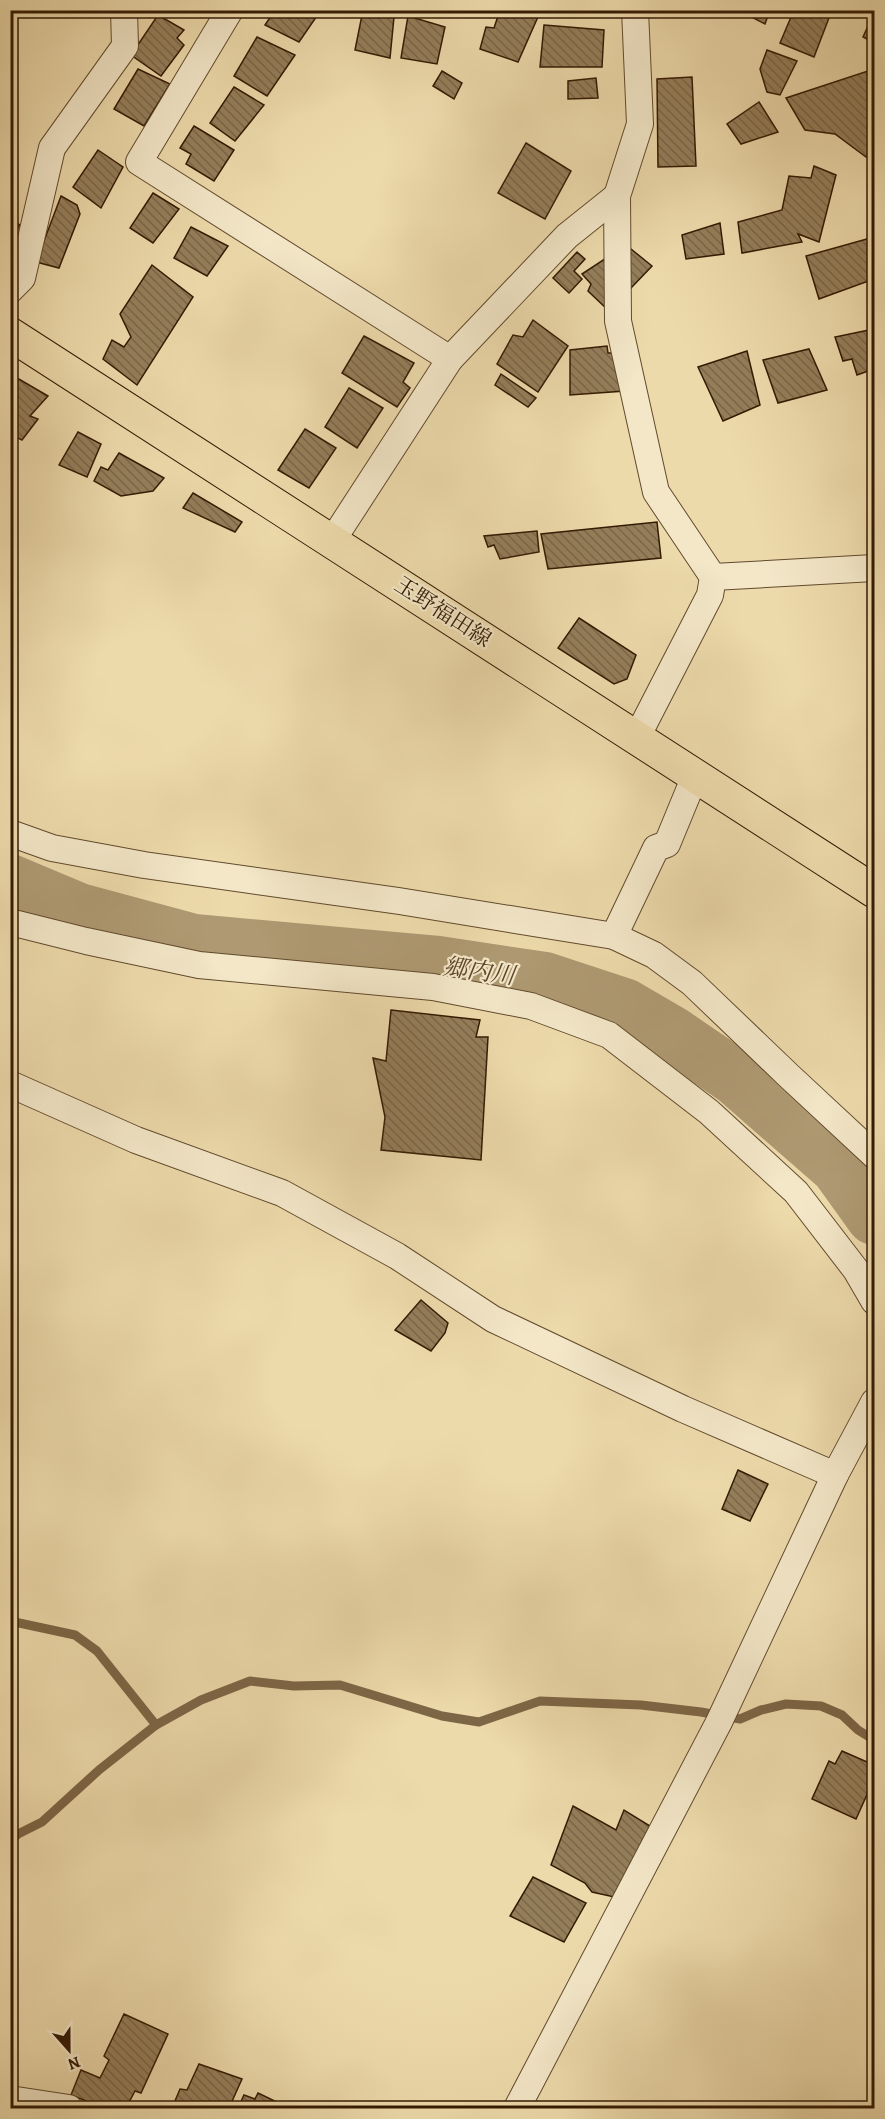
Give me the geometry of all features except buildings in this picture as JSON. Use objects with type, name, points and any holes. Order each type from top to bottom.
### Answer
[{"type":"main road","name":"玉野福田線","points":[[10,334],[874,891]]},
{"type":"street","points":[[10,290],[22,278],[52,148],[125,46],[124,10]]},
{"type":"street","points":[[230,10],[139,162],[450,359]]},
{"type":"street","points":[[635,10],[640,124],[617,196],[618,321],[656,492],[713,577],[710,595],[637,737]]},
{"type":"street","points":[[332,541],[450,359],[567,236],[617,196]]},
{"type":"street","points":[[713,577],[874,568]]},
{"type":"street","points":[[614,936],[656,848],[667,844],[695,776]]},
{"type":"street","points":[[10,833],[52,848],[144,865],[399,901],[614,936],[654,955],[692,983],[874,1155]]},
{"type":"street","points":[[10,922],[200,965],[433,987],[531,1006],[609,1035],[709,1112],[796,1192],[856,1270],[874,1301]]},
{"type":"street","points":[[10,1084],[136,1140],[282,1193],[397,1256],[493,1319],[682,1409],[835,1475]]},
{"type":"street","points":[[518,2109],[721,1716],[835,1475],[874,1402]]},
{"type":"street","points":[[10,2099],[69,2109]]},
{"type":"waterway","name":"郷内川","points":[[10,882],[79,911],[194,942],[438,964],[545,980],[624,1006],[672,1034],[735,1077],[838,1167],[874,1217]]},
{"type":"waterway","points":[[10,1621],[75,1635],[97,1651],[156,1725]]},
{"type":"waterway","points":[[10,1841],[18,1834],[42,1822],[99,1770],[156,1725],[201,1700],[250,1681],[294,1686],[340,1685],[442,1716],[479,1722],[540,1701],[641,1705],[740,1719],[761,1710],[786,1704],[821,1706],[842,1715],[858,1730],[874,1740]]}]
